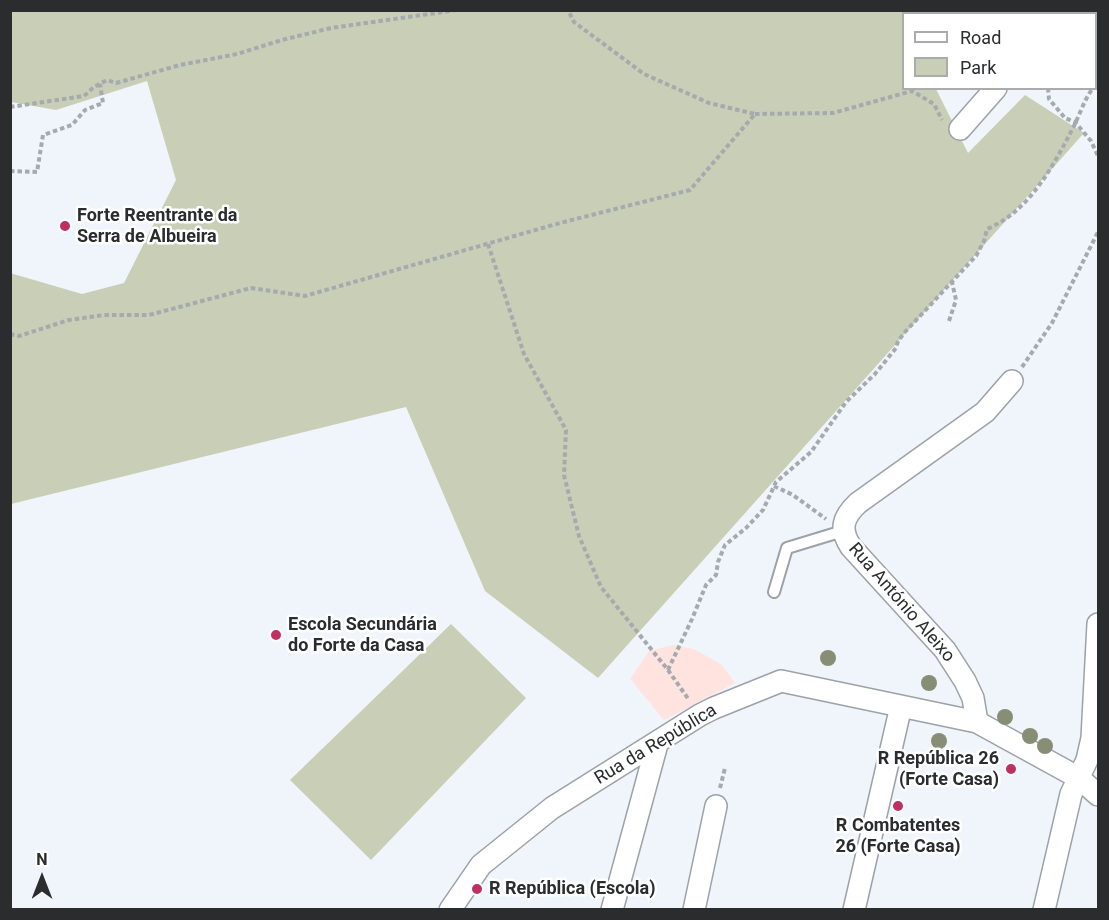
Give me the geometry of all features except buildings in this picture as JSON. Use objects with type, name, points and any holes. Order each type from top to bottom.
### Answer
[{"type":"street","points":[[960,129],[994,90]]},
{"type":"street","name":"Rua António Aleixo","points":[[977,722],[973,698],[945,650],[851,547],[843,531],[843,520],[858,503],[985,412],[1012,381]]},
{"type":"street","points":[[1044,909],[1071,794],[1087,760],[1092,738],[1098,624]]},
{"type":"street","name":"Rua da República","points":[[450,909],[481,865],[552,808],[700,715],[781,681],[977,722],[1079,778],[1098,795]]},
{"type":"street","points":[[855,909],[901,706]]},
{"type":"street","points":[[612,909],[657,744]]},
{"type":"street","points":[[694,909],[716,806]]},
{"type":"lane","points":[[774,592],[787,548],[843,531]]},
{"type":"path","points":[[10,107],[84,96],[107,80],[116,83],[180,65],[237,54],[331,28],[457,10]]},
{"type":"path","points":[[568,10],[574,22],[644,74],[709,103],[755,114],[833,113],[912,91],[934,104],[947,128],[960,129]]},
{"type":"path","points":[[10,171],[37,172],[43,135],[72,125],[85,110],[103,102],[100,84]]},
{"type":"path","points":[[1048,90],[1049,99],[1065,118],[1075,122],[1091,141],[1098,156]]},
{"type":"path","points":[[668,670],[706,585],[716,575],[718,561],[725,545],[763,510],[774,486],[811,452],[846,402],[875,374],[896,348],[905,332],[976,256],[987,229],[1013,214],[1036,188],[1050,168],[1092,90]]},
{"type":"path","points":[[10,334],[20,336],[69,320],[104,315],[149,315],[251,288],[304,297],[560,223],[690,190],[755,114]]},
{"type":"path","points":[[1012,381],[1052,323],[1098,232]]},
{"type":"path","points":[[488,244],[524,354],[566,430],[564,475],[579,536],[601,587],[668,670],[700,715]]},
{"type":"path","points":[[949,321],[956,300],[952,282]]},
{"type":"path","points":[[774,486],[793,495],[843,531]]},
{"type":"shaded area","points":[[673,645],[694,649],[722,665],[735,683],[664,720],[630,679],[649,651]]},
{"type":"green space","points":[[11,11],[909,11],[902,12],[902,90],[936,90],[968,153],[1025,95],[1084,133],[598,678],[485,591],[406,407],[11,504],[10,273],[82,294],[124,283],[176,180],[147,81],[56,110],[11,102]]},
{"type":"green space","points":[[451,624],[526,698],[371,860],[290,780]]},
{"type":"place","name":"Forte Reentrante da Serra de Albueira","points":[[65,226]]},
{"type":"place","name":"Escola Secundária do Forte da Casa","points":[[276,635]]},
{"type":"place","name":"R República 26 (Forte Casa)","points":[[1011,769]]},
{"type":"place","name":"R Combatentes 26 (Forte Casa)","points":[[898,806]]},
{"type":"place","name":"R República (Escola)","points":[[477,889]]}]
